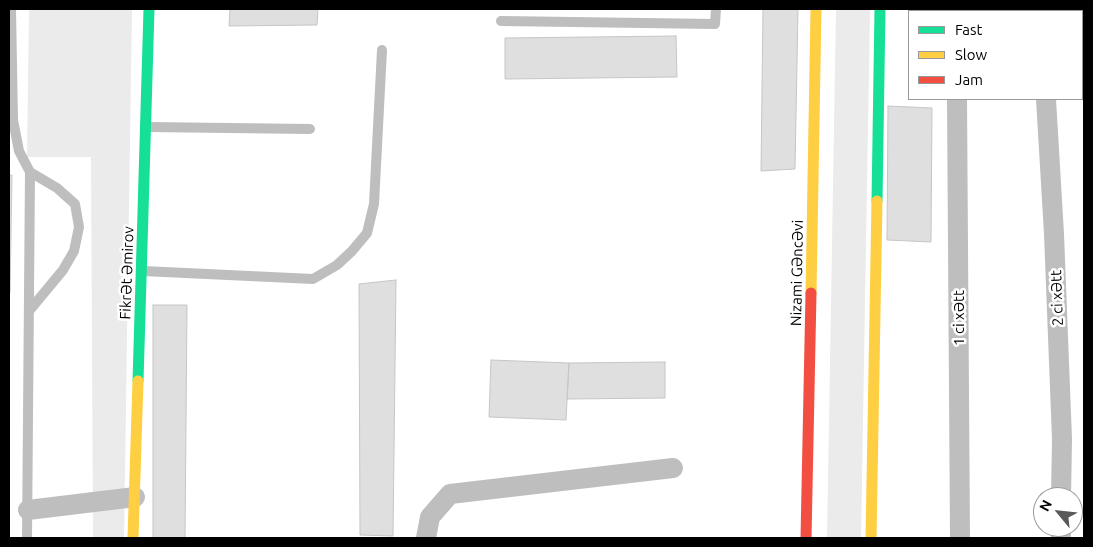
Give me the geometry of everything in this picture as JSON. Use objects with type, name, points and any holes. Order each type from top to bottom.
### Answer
[{"type":"main road","name":"Fikrət Əmirov","points":[[133,538],[149,9]]},
{"type":"main road","name":"Nizami Gəncəvi","points":[[806,538],[816,9]]},
{"type":"main road","points":[[871,538],[880,9]]},
{"type":"street","name":"1 ci xətt","points":[[957,100],[960,538]]},
{"type":"street","name":"2 ci xətt","points":[[1046,100],[1054,234],[1062,439],[1061,487]]},
{"type":"street","points":[[426,538],[430,517],[450,494],[673,468]]},
{"type":"street","points":[[28,510],[134,497]]},
{"type":"lane","points":[[11,9],[13,120],[19,151],[30,172],[28,538]]},
{"type":"lane","points":[[502,21],[715,24],[716,9]]},
{"type":"lane","points":[[142,271],[300,280],[313,279],[337,265],[357,245],[371,225],[374,204],[382,50]]},
{"type":"lane","points":[[146,127],[310,129]]},
{"type":"lane","points":[[29,312],[63,270],[74,251],[79,227],[75,204],[57,188],[30,172]]},
{"type":"shaded area","points":[[29,9],[132,9],[124,538],[93,538],[91,157],[27,157]]},
{"type":"shaded area","points":[[836,9],[870,9],[861,538],[827,538]]},
{"type":"building","points":[[230,9],[318,9],[317,25],[229,26]]},
{"type":"building","points":[[763,9],[798,9],[795,169],[761,171]]},
{"type":"building","points":[[676,36],[677,77],[505,79],[505,38]]},
{"type":"building","points":[[888,106],[932,108],[931,242],[887,240]]},
{"type":"building","points":[[9,175],[12,175],[10,293],[9,293]]},
{"type":"building","points":[[396,280],[393,536],[360,535],[359,284]]},
{"type":"building","points":[[153,305],[187,305],[185,538],[153,538]]},
{"type":"building","points":[[491,360],[569,363],[566,420],[489,417]]},
{"type":"building","points":[[665,362],[665,398],[567,399],[569,363]]},
{"type":"traffic: fast","points":[[138,381],[149,9]]},
{"type":"traffic: fast","points":[[877,201],[880,9]]},
{"type":"traffic: slow","points":[[811,293],[816,9]]},
{"type":"traffic: slow","points":[[871,538],[877,201]]},
{"type":"traffic: slow","points":[[133,538],[138,381]]},
{"type":"traffic: jam","points":[[806,538],[811,293]]}]
